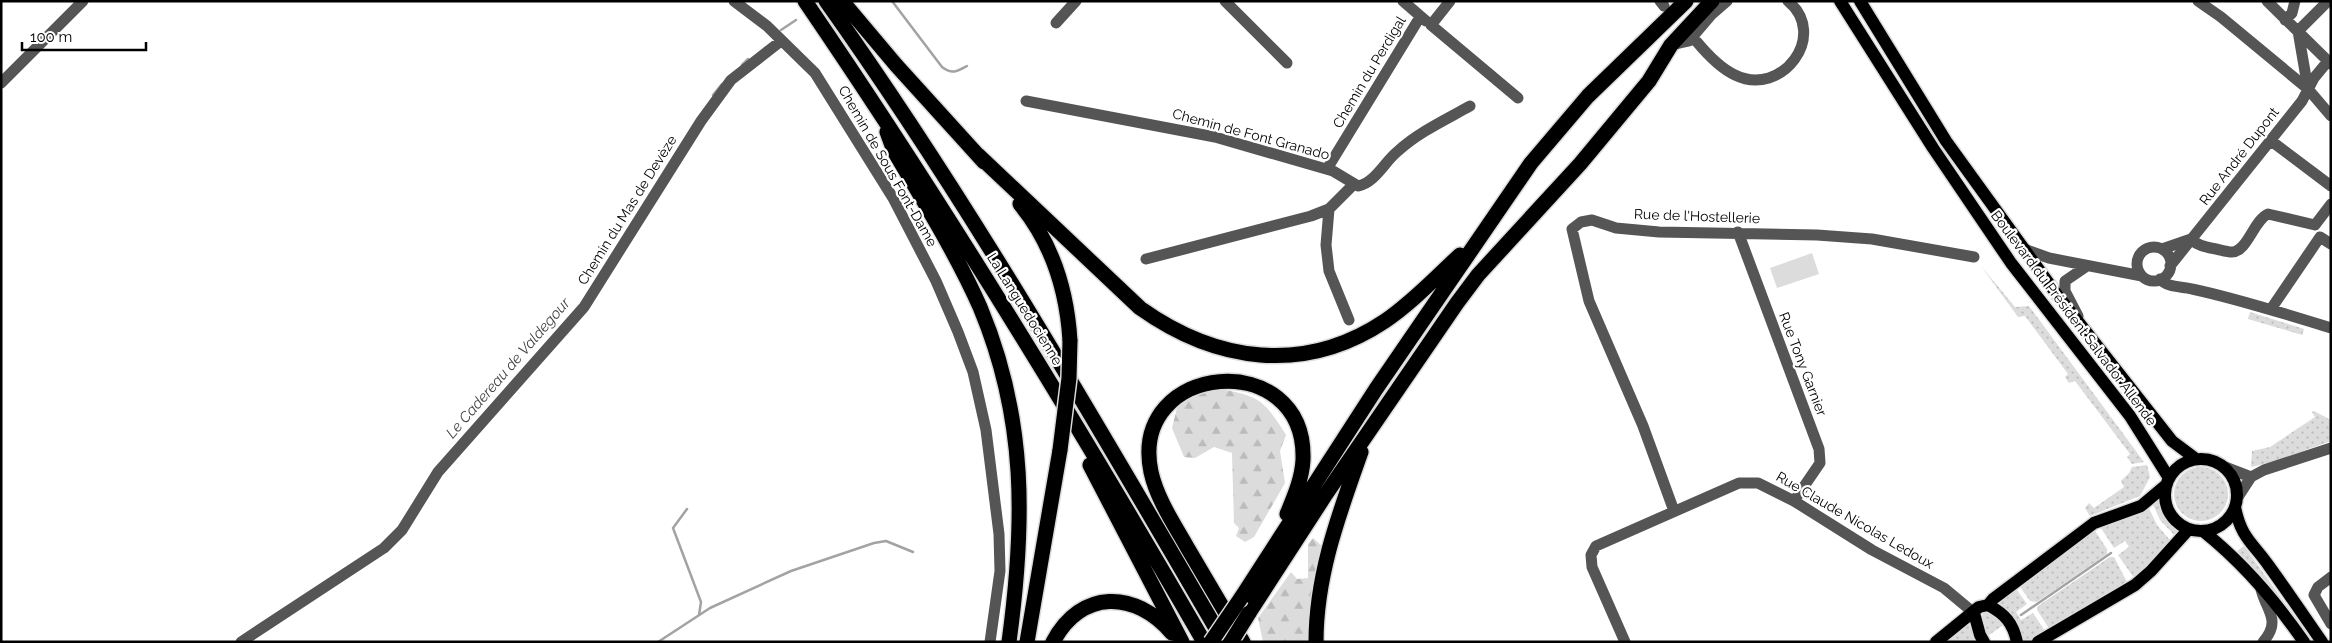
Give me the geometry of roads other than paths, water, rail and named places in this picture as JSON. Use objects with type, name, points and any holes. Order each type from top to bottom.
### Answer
[{"type":"highway","name":"La Languedocienne","points":[[804,1],[948,214],[1044,371],[1204,642]]},
{"type":"highway","name":"La Languedocienne","points":[[826,1],[878,76],[1028,311],[1224,642]]},
{"type":"highway","points":[[842,1],[903,73],[1025,210],[1044,239],[1062,285],[1068,314],[1070,341],[1069,378],[1060,450],[1027,642]]},
{"type":"highway","points":[[1231,642],[1456,303],[1478,275],[1546,204],[1601,140],[1649,81],[1671,45],[1712,1]]},
{"type":"highway","points":[[1211,642],[1376,389],[1531,163],[1588,96],[1686,2]]},
{"type":"highway","points":[[878,108],[894,151],[967,280],[996,352],[1005,384],[1017,446],[1021,509],[1018,574],[1009,642]]},
{"type":"highway","points":[[978,155],[1140,308],[1192,339],[1238,353],[1265,356],[1297,354],[1330,348],[1355,338],[1403,308],[1482,234]]},
{"type":"highway","points":[[1044,371],[1180,642]]},
{"type":"highway","points":[[1243,642],[1159,496],[1151,473],[1150,453],[1153,434],[1163,413],[1178,396],[1198,385],[1210,382],[1243,381],[1270,393],[1291,414],[1300,437],[1303,460],[1298,484],[1278,540]]},
{"type":"highway","points":[[1316,642],[1321,585],[1332,538],[1363,447],[1376,422]]},
{"type":"highway","points":[[1053,642],[1066,622],[1075,613],[1105,601],[1134,606],[1150,613],[1163,623],[1180,642]]},
{"type":"main road","name":"Boulevard du Président Salvador Allende","points":[[1840,1],[1933,148],[2005,254],[2130,416],[2168,482]]},
{"type":"main road","name":"Boulevard du Président Salvador Allende","points":[[1860,1],[1946,141],[2024,249],[2088,335],[2172,441],[2196,459]]},
{"type":"main road","points":[[1868,1],[1946,141]]},
{"type":"main road","points":[[1936,642],[1979,608],[1988,605],[1993,599],[2094,523],[2141,506],[2168,482],[2180,466],[2196,459],[2206,459],[2225,467],[2234,479],[2238,522],[2247,541],[2262,556],[2322,642]]},
{"type":"main road","points":[[2168,482],[2165,499],[2169,512],[2178,522],[2189,529],[2203,531],[2223,524],[2236,502]]},
{"type":"main road","points":[[2038,642],[2135,585],[2151,571],[2189,529]]},
{"type":"main road","points":[[2203,531],[2236,557],[2260,584],[2304,642]]},
{"type":"main road","points":[[1988,605],[2003,614],[2011,622],[2017,642]]},
{"type":"main road","points":[[1974,613],[1980,636],[1984,642]]},
{"type":"street","points":[[1,83],[84,1]]},
{"type":"street","name":"Chemin de Sous Font-Dame","points":[[734,1],[767,26],[815,73],[893,198],[936,281],[973,372],[986,430],[999,534],[1000,571],[990,642]]},
{"type":"street","points":[[1225,1],[1287,63]]},
{"type":"street","points":[[1403,1],[1518,98]]},
{"type":"street","points":[[1431,25],[1450,1]]},
{"type":"street","points":[[1671,45],[1689,41],[1712,14],[1727,1]]},
{"type":"street","points":[[1696,42],[1709,56],[1734,75],[1749,80],[1775,76],[1797,60],[1802,46],[1803,32],[1800,19],[1788,1]]},
{"type":"street","points":[[2198,1],[2222,17],[2308,89],[2331,116]]},
{"type":"street","points":[[2267,1],[2329,63]]},
{"type":"street","points":[[2285,20],[2292,13],[2295,1]]},
{"type":"street","points":[[2298,32],[2328,1]]},
{"type":"street","points":[[1056,24],[1070,4]]},
{"type":"street","name":"Chemin du Perdigal","points":[[1327,169],[1420,17]]},
{"type":"street","points":[[2298,32],[2308,89]]},
{"type":"street","name":"Chemin du Mas de Devèze","points":[[242,642],[384,548],[402,530],[438,472],[584,307],[701,121],[731,80],[782,41]]},
{"type":"street","points":[[2304,69],[2319,52]]},
{"type":"street","name":"Rue André Dupont","points":[[2170,268],[2191,239],[2232,191],[2308,89],[2314,78],[2329,63]]},
{"type":"street","name":"Chemin de Font Granado","points":[[1026,101],[1215,137],[1327,169],[1353,185]]},
{"type":"street","points":[[1146,259],[1311,216],[1330,209],[1353,185],[1363,185],[1369,181],[1397,151],[1423,132],[1470,106]]},
{"type":"street","points":[[2270,140],[2331,186]]},
{"type":"street","points":[[2315,225],[2331,204]]},
{"type":"street","points":[[1330,209],[1326,245],[1329,271],[1349,320]]},
{"type":"street","points":[[2142,276],[2138,269],[2137,261],[2140,254],[2148,248],[2162,249],[2191,239],[2202,246],[2232,252],[2238,250],[2262,216],[2268,214],[2315,225]]},
{"type":"street","name":"Rue de l'Hostellerie","points":[[1674,511],[1643,426],[1589,301],[1572,229],[1581,222],[1592,220],[1616,228],[1658,232],[1818,235],[1872,239],[1974,257]]},
{"type":"street","points":[[2315,225],[2320,237],[2331,244]]},
{"type":"street","name":"Rue Tony Garnier","points":[[1738,232],[1819,449],[1820,463],[1794,501]]},
{"type":"street","points":[[2271,309],[2320,237]]},
{"type":"street","points":[[2024,249],[2048,258],[2142,276],[2150,280],[2160,280],[2165,285],[2184,287],[2271,309],[2331,328]]},
{"type":"street","points":[[2162,249],[2167,254],[2175,280],[2184,287]]},
{"type":"street","points":[[2110,271],[2137,261]]},
{"type":"street","points":[[2087,266],[2072,274],[2065,281],[2064,288],[2088,335]]},
{"type":"street","points":[[2160,280],[2170,268]]},
{"type":"street","points":[[2236,502],[2251,477],[2264,470],[2331,448]]},
{"type":"street","points":[[2225,467],[2251,477]]},
{"type":"street","name":"Rue Claude Nicolas Ledoux","points":[[1625,642],[1592,566],[1591,555],[1596,546],[1602,541],[1739,483],[1750,482],[1758,483],[1794,501],[1872,550],[1944,588],[1974,613]]},
{"type":"street","points":[[2331,577],[2318,587],[2314,595],[2331,624]]},
{"type":"street","points":[[2260,584],[2272,618],[2270,633],[2263,642]]},
{"type":"waterway","name":"Le Cadereau de Valdegour","points":[[892,1],[942,67],[952,72],[967,66]]},
{"type":"waterway","points":[[781,30],[796,20]]},
{"type":"waterway","name":"Le Cadereau de Valdegour","points":[[742,65],[748,59]]},
{"type":"waterway","name":"Le Cadereau de Valdegour","points":[[713,95],[722,84]]},
{"type":"waterway","points":[[687,509],[673,528],[701,602],[699,615]]},
{"type":"waterway","points":[[658,642],[710,608],[791,571],[874,543],[886,541],[913,552]]},
{"type":"waterway","points":[[2021,615],[2111,553]]}]
